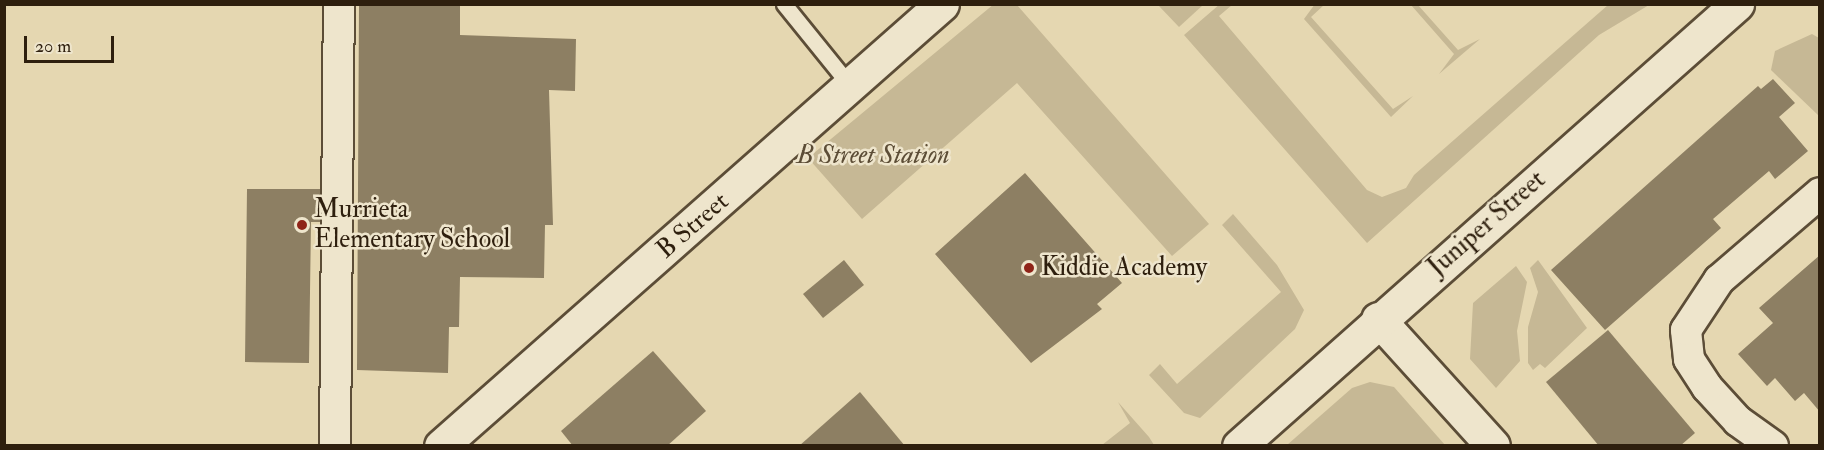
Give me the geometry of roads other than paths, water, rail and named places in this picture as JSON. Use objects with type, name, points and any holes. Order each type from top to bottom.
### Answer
[{"type":"street","points":[[335,446],[339,4]]},
{"type":"street","name":"B Street","points":[[441,446],[852,88],[942,4]]},
{"type":"street","name":"Juniper Street","points":[[1239,446],[1726,8]]},
{"type":"street","points":[[1773,446],[1738,421],[1707,387],[1689,359],[1686,330],[1719,280],[1820,193]]},
{"type":"street","points":[[1378,320],[1493,446]]},
{"type":"lane","points":[[784,4],[852,88]]},
{"type":"place","name":"Murrieta Elementary School","points":[[302,225]]},
{"type":"place","name":"Kiddie Academy","points":[[1029,268]]},
{"type":"park label","name":"B Street Station","points":[[873,156]]}]
